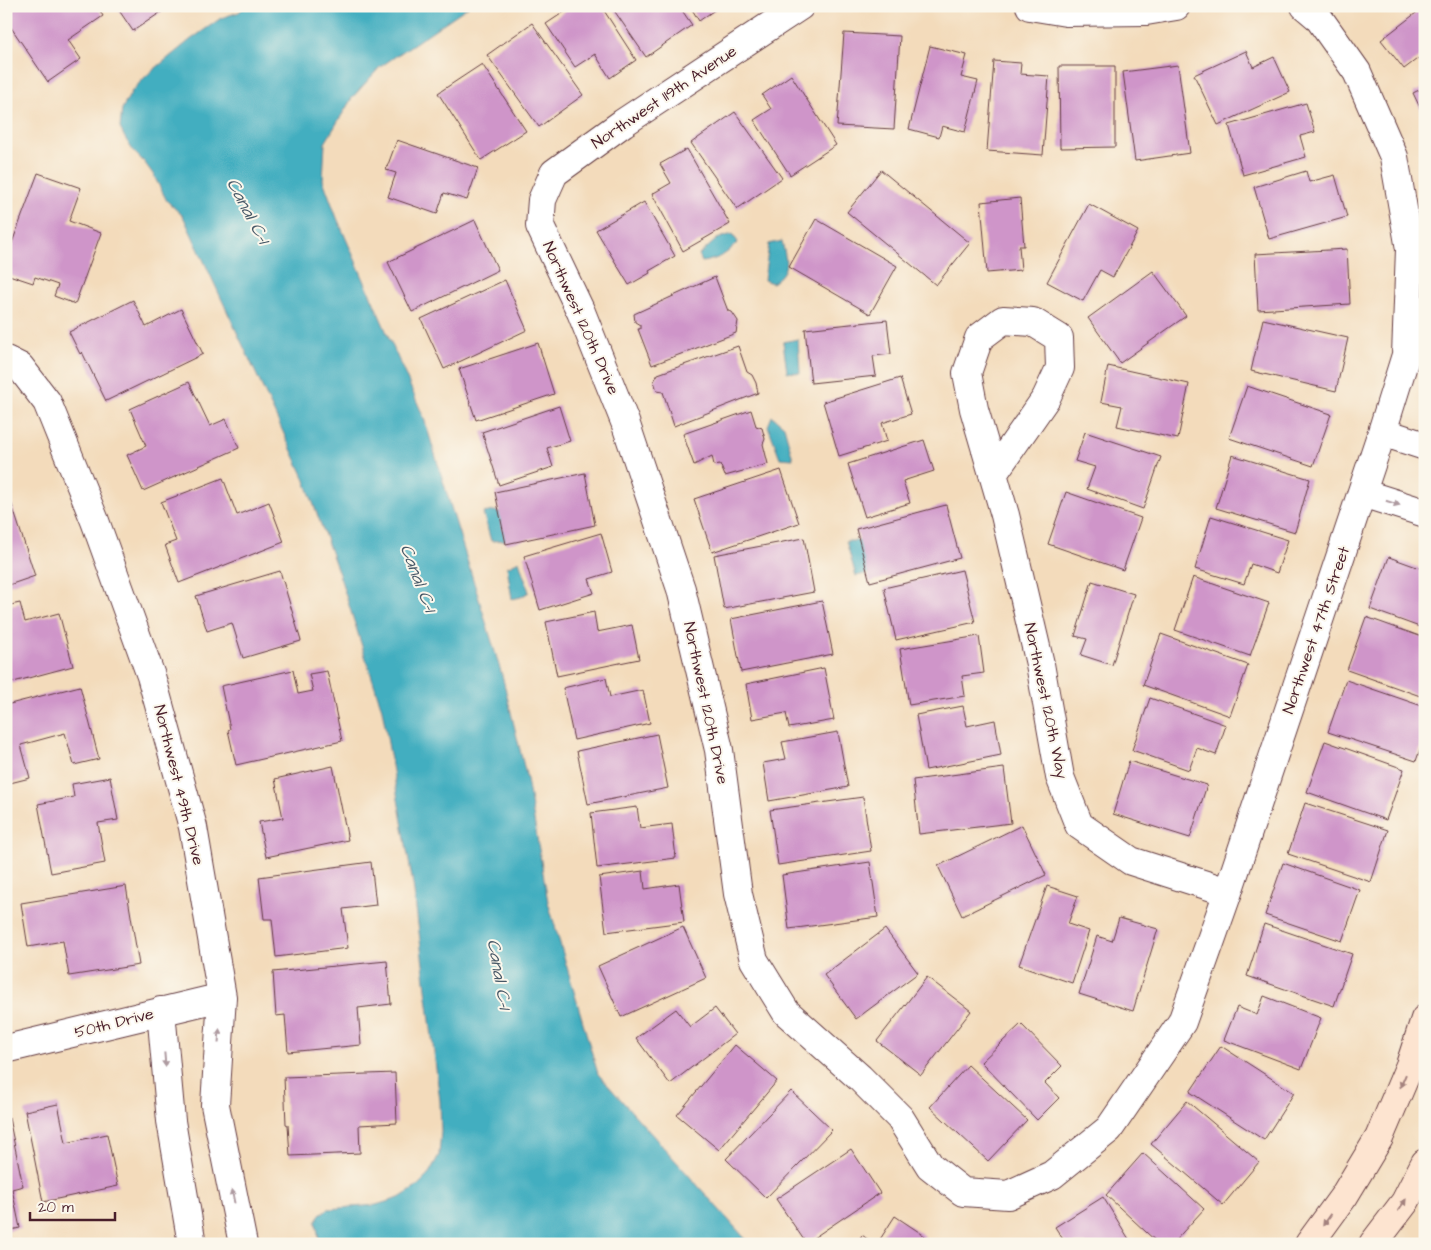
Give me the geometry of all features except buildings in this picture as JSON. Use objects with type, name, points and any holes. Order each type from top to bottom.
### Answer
[{"type":"street","name":"Northwest 119th Avenue","points":[[542,200],[554,173],[623,124],[800,6]]},
{"type":"street","points":[[1030,6],[1066,12],[1146,11],[1176,6]]},
{"type":"street","name":"Northwest 47th Street","points":[[1008,1195],[1052,1175],[1109,1128],[1182,1022],[1228,892],[1362,493],[1406,355],[1410,249],[1394,157],[1357,72],[1318,17],[1305,6]]},
{"type":"street","name":"Northwest 120th Drive","points":[[542,200],[540,226],[581,312],[625,422],[681,589],[720,750],[738,894],[754,960],[786,1012],[860,1078],[900,1118],[930,1166],[963,1192],[1008,1195]]},
{"type":"street","name":"Northwest 120th Way","points":[[993,474],[1046,398],[1060,368],[1059,338],[1033,322],[1004,320],[979,338],[967,373],[974,409],[993,474],[1005,515],[1040,664],[1060,777],[1079,825],[1132,861],[1228,892]]},
{"type":"street","name":"Northwest 49th Drive","points":[[6,360],[20,366],[47,402],[96,521],[152,676],[193,827],[222,997],[215,1105],[243,1244]]},
{"type":"street","points":[[1382,432],[1425,446]]},
{"type":"street","points":[[1362,493],[1425,513]]},
{"type":"street","name":"50th Drive","points":[[6,1049],[222,997]]},
{"type":"street","points":[[161,1011],[171,1121],[192,1244]]},
{"type":"street","points":[[1309,1244],[1344,1196],[1379,1138],[1410,1065],[1425,1019]]},
{"type":"street","points":[[1373,1244],[1405,1202],[1425,1163]]},
{"type":"water","name":"Canal C-1","points":[[245,6],[469,6],[380,67],[352,98],[325,143],[323,180],[337,218],[424,418],[502,675],[527,779],[548,902],[598,1074],[750,1244],[320,1244],[316,1222],[320,1214],[328,1209],[376,1205],[399,1198],[415,1188],[428,1175],[439,1155],[441,1131],[440,1101],[413,884],[382,709],[340,577],[303,475],[183,216],[167,201],[153,174],[134,152],[120,128],[122,109],[132,91],[146,76],[190,40],[221,18],[239,12]]},
{"type":"water","points":[[732,234],[738,242],[734,246],[722,256],[702,262],[699,255],[717,239]]},
{"type":"water","points":[[782,241],[786,265],[782,274],[772,283],[764,280],[769,244]]},
{"type":"water","points":[[798,339],[800,373],[787,372],[783,342]]},
{"type":"water","points":[[772,416],[784,426],[793,459],[780,458],[768,426]]},
{"type":"water","points":[[495,511],[506,515],[511,540],[491,541],[483,513]]},
{"type":"water","points":[[846,541],[860,541],[870,573],[856,576]]},
{"type":"water","points":[[519,561],[529,592],[521,597],[512,599],[507,567]]}]
